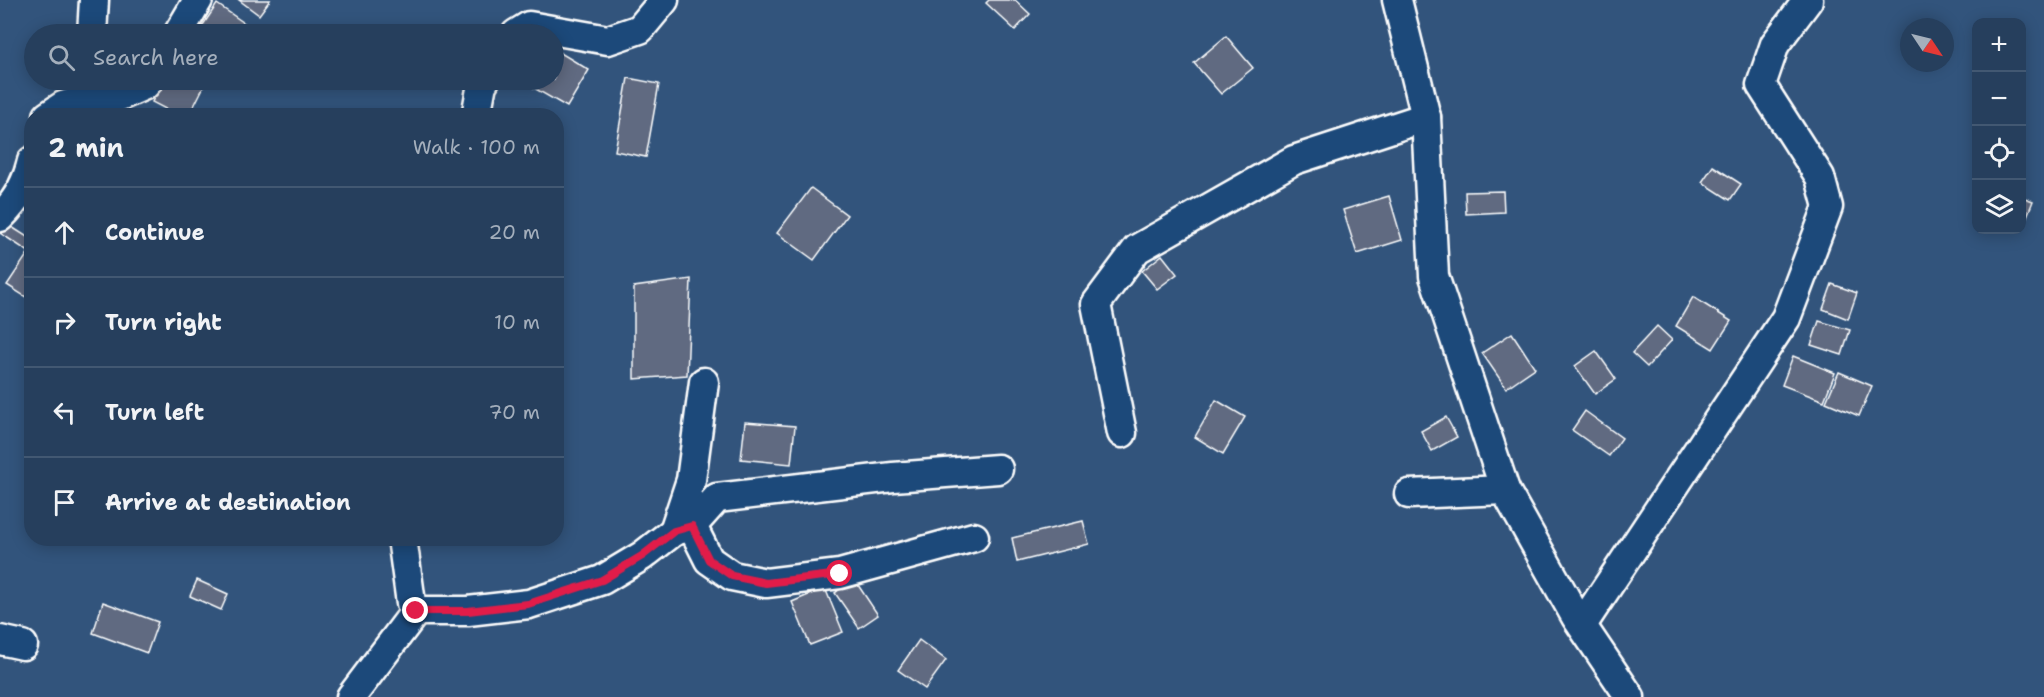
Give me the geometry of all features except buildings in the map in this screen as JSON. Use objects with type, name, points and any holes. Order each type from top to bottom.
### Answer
[{"type":"street","points":[[93,24],[94,0]]},
{"type":"street","points":[[184,24],[198,0]]},
{"type":"street","points":[[564,32],[608,40],[640,29],[664,0]]},
{"type":"street","points":[[1397,0],[1426,117],[1434,276],[1505,490],[1582,625],[1630,697]]},
{"type":"street","points":[[1582,625],[1786,318],[1828,207],[1820,177],[1761,85],[1775,44],[1808,0]]},
{"type":"street","points":[[60,108],[87,90]]},
{"type":"street","points":[[94,90],[111,100],[134,90]]},
{"type":"street","points":[[478,108],[481,90]]},
{"type":"street","points":[[1122,433],[1096,304],[1137,249],[1294,160],[1426,117]]},
{"type":"street","points":[[0,217],[24,184]]},
{"type":"street","points":[[704,382],[683,528],[709,560],[732,576],[766,583],[840,574],[974,537]]},
{"type":"street","points":[[416,611],[468,611],[528,604],[602,580],[683,528],[717,498],[893,477],[998,469]]},
{"type":"street","points":[[1409,494],[1505,490]]},
{"type":"street","points":[[403,546],[411,603],[416,611]]},
{"type":"street","points":[[351,697],[416,611]]},
{"type":"route","points":[[416,611],[468,611],[528,604],[602,580],[642,556],[674,531],[692,526],[709,560],[732,576],[766,583],[840,574]]}]
